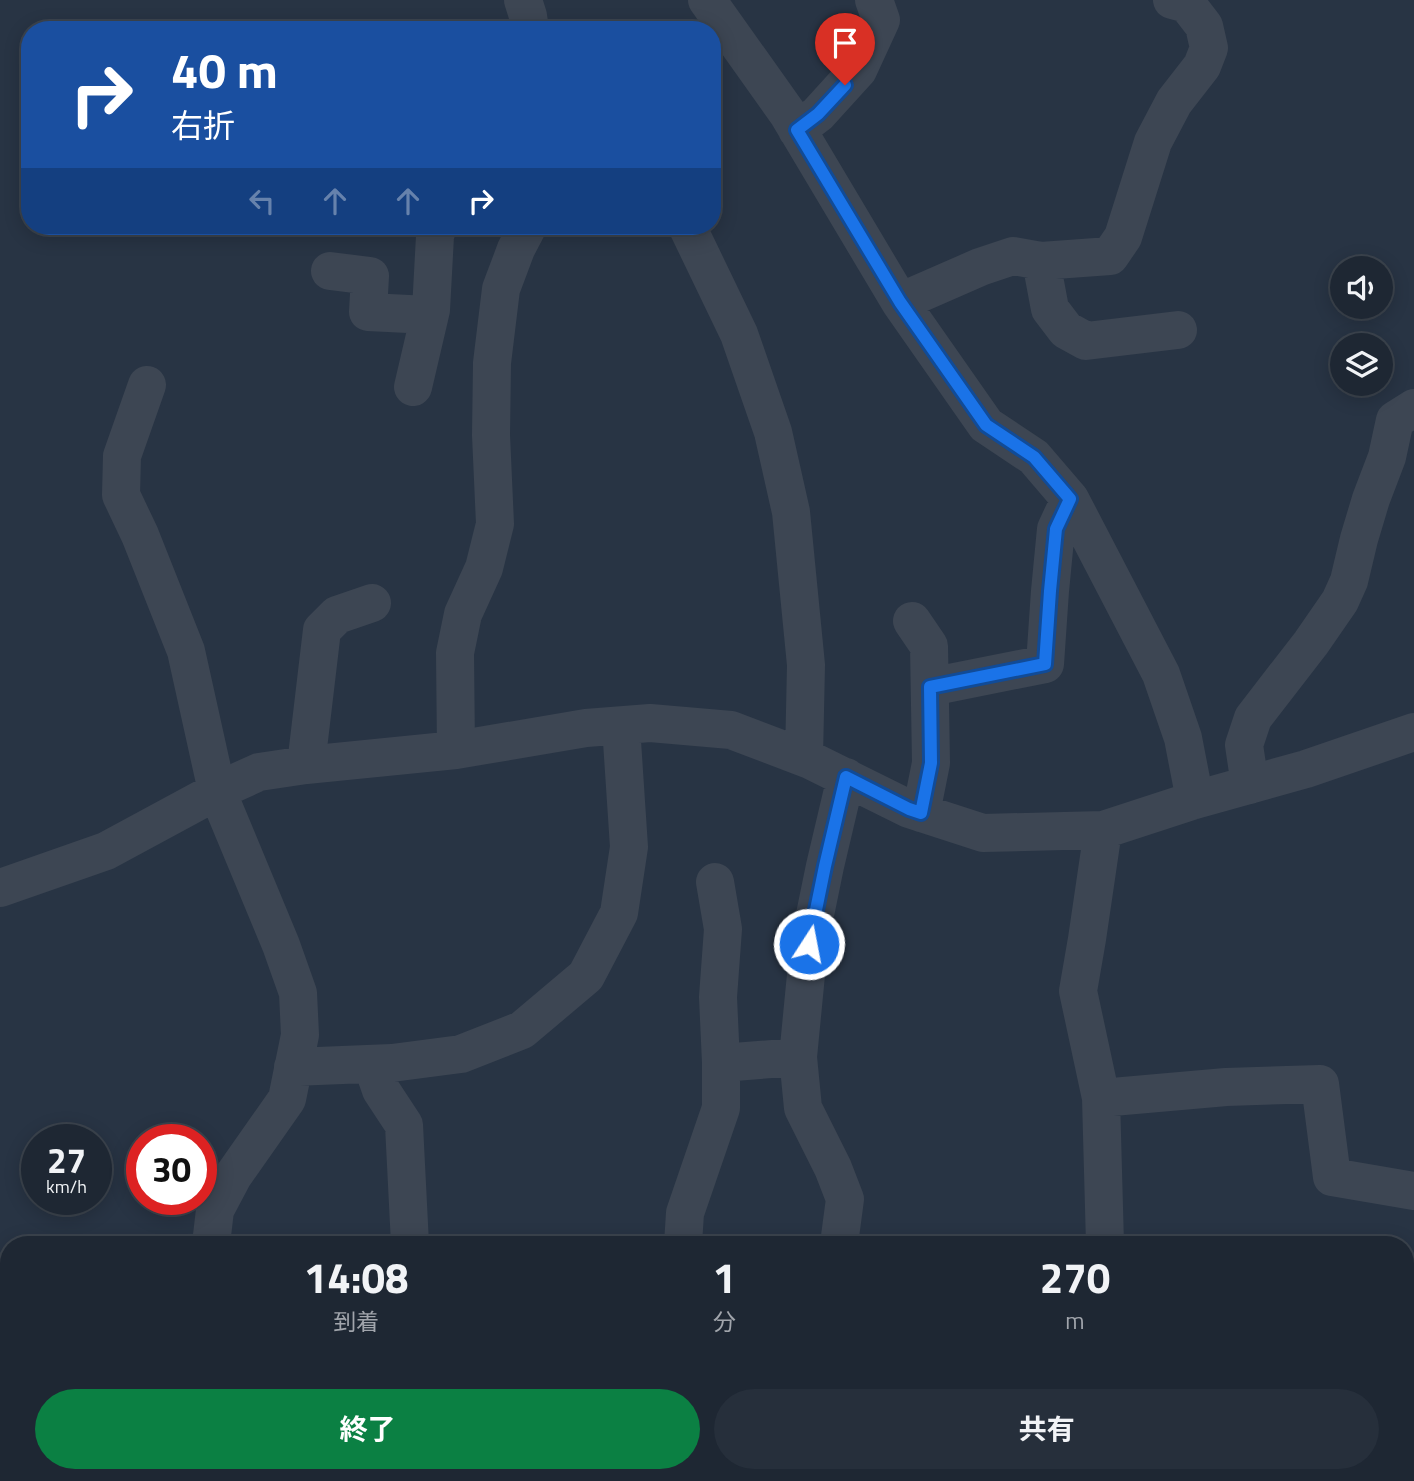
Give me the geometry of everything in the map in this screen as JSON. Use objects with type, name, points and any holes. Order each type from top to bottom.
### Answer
[{"type":"street","points":[[523,0],[529,21]]},
{"type":"street","points":[[707,0],[788,114],[900,302],[986,425],[1034,457],[1070,499],[1161,674],[1183,738],[1195,800]]},
{"type":"street","points":[[797,130],[818,114],[858,70],[881,20],[874,0]]},
{"type":"street","points":[[900,302],[980,267],[1013,256],[1041,261],[1110,256],[1123,237],[1153,142],[1174,102],[1202,66],[1209,48],[1204,26],[1187,4],[1172,0]]},
{"type":"street","points":[[413,387],[431,310],[435,235]]},
{"type":"street","points":[[456,750],[455,653],[463,614],[484,568],[495,524],[492,363],[501,289],[523,235]]},
{"type":"street","points":[[691,235],[739,334],[773,432],[791,512],[806,665],[804,757]]},
{"type":"street","points":[[1041,261],[1050,309],[1066,330],[1086,341],[1178,330]]},
{"type":"street","points":[[331,271],[370,276],[369,312],[429,316]]},
{"type":"street","points":[[147,385],[122,456],[121,495],[140,535],[186,651],[217,791],[298,993],[300,1035],[286,1099],[233,1176],[215,1210],[212,1236]]},
{"type":"street","points":[[1250,785],[1244,745],[1253,718],[1340,601],[1349,581],[1371,499],[1387,457],[1395,420],[1414,408]]},
{"type":"street","points":[[930,687],[1045,664],[1056,529],[1070,499]]},
{"type":"street","points":[[306,765],[322,630],[337,615],[372,603]]},
{"type":"street","points":[[912,621],[929,646],[931,763],[921,813]]},
{"type":"street","points":[[0,888],[106,852],[217,791],[259,772],[456,750],[586,728],[650,723],[731,730],[804,757],[909,809],[983,833],[1103,830],[1195,800],[1306,769],[1414,732]]},
{"type":"street","points":[[293,1067],[392,1063],[461,1054],[522,1030],[586,976],[619,913],[629,847],[621,726]]},
{"type":"street","points":[[840,1236],[845,1199],[803,1108],[798,1057],[809,944],[846,777]]},
{"type":"street","points":[[1103,830],[1078,991],[1101,1098],[1105,1236]]},
{"type":"street","points":[[684,1236],[685,1213],[721,1108],[718,997],[723,929],[715,882]]},
{"type":"street","points":[[721,1063],[798,1057]]},
{"type":"street","points":[[372,1064],[381,1090],[404,1125],[410,1236]]},
{"type":"street","points":[[1101,1098],[1226,1087],[1320,1084],[1332,1177],[1414,1191]]},
{"type":"route","points":[[809,944],[846,777],[921,813],[931,763],[930,687],[1045,664],[1056,529],[1070,499],[1034,457],[986,425],[900,302],[797,130],[818,114],[845,85]]}]
